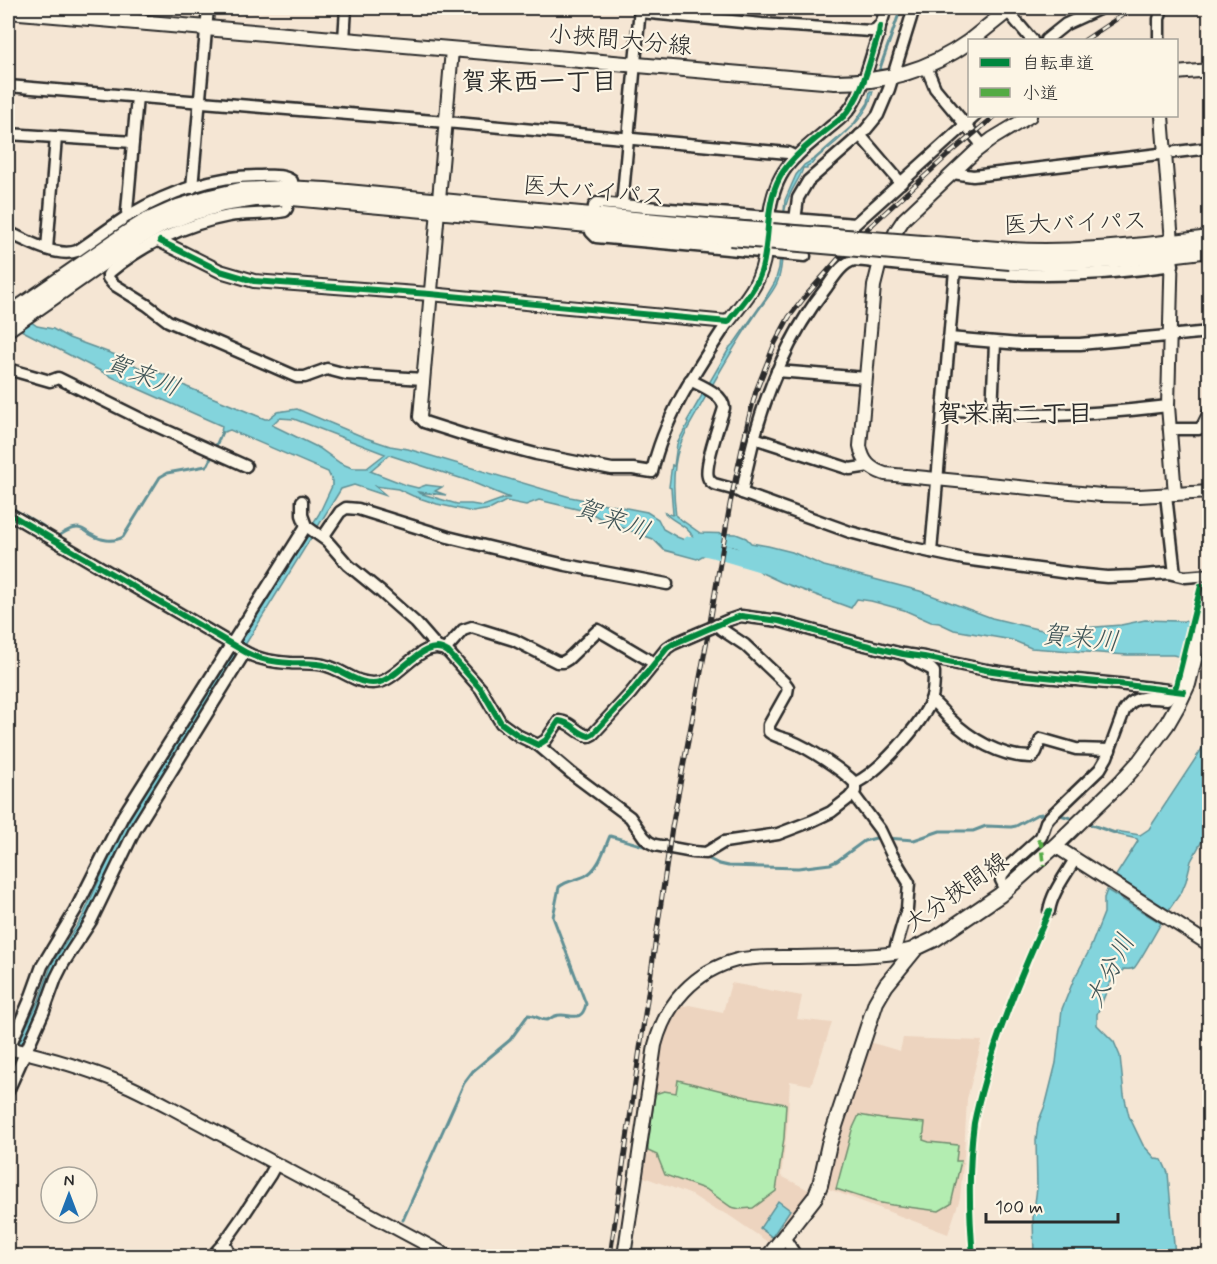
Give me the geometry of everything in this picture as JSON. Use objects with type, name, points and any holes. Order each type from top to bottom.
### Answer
[{"type":"main road","name":"小挾間大分線","points":[[972,39],[1008,8]]},
{"type":"main road","name":"小挾間大分線","points":[[8,11],[835,82],[876,80],[926,66],[968,42]]},
{"type":"main road","name":"医大バイパス","points":[[8,315],[144,222],[194,201],[225,193],[255,189],[285,195],[438,206],[1074,262],[1209,250]]},
{"type":"main road","points":[[8,329],[137,239],[158,227],[192,213],[223,204],[285,195]]},
{"type":"main road","name":"医大バイパス","points":[[1173,254],[1209,238]]},
{"type":"main road","name":"大分挾間線","points":[[770,1257],[812,1203],[818,1191],[829,1144],[879,995],[916,948],[938,937],[1006,890],[1055,846],[1140,761],[1167,724],[1182,689],[1209,594]]},
{"type":"street","points":[[192,188],[208,8]]},
{"type":"street","points":[[344,40],[346,8]]},
{"type":"street","points":[[795,220],[798,198],[808,181],[860,135],[878,115],[876,80],[879,33],[886,8]]},
{"type":"street","points":[[452,50],[420,417],[424,422],[471,437],[536,454],[612,469],[652,472],[666,428],[690,380],[756,283],[762,270],[772,195],[779,179],[788,165],[848,112],[856,98],[876,80],[914,8]]},
{"type":"street","points":[[1008,8],[1031,39]]},
{"type":"street","points":[[1047,39],[1066,24],[1101,8]]},
{"type":"street","points":[[1159,39],[1159,19],[1162,8]]},
{"type":"street","points":[[622,205],[640,10],[762,24],[872,32],[880,27]]},
{"type":"street","points":[[926,66],[935,88],[983,146]]},
{"type":"street","points":[[1178,73],[1209,70]]},
{"type":"street","points":[[8,86],[446,122],[788,153],[796,157]]},
{"type":"street","points":[[128,216],[137,97]]},
{"type":"street","points":[[805,256],[596,237],[592,234],[595,204],[855,224],[974,117]]},
{"type":"street","points":[[868,466],[860,446],[874,286],[880,262],[904,219],[983,146],[1028,117]]},
{"type":"street","points":[[1162,117],[1173,254],[1168,406],[1175,574]]},
{"type":"street","points":[[8,134],[133,142]]},
{"type":"street","points":[[860,135],[901,183]]},
{"type":"street","points":[[46,249],[56,137]]},
{"type":"street","points":[[953,173],[974,176],[1209,148]]},
{"type":"street","points":[[8,232],[46,249],[68,253],[77,251],[128,216],[192,188],[232,178],[287,177],[292,181],[285,195],[288,208],[285,211],[228,216],[188,228],[133,255],[115,268],[108,278],[168,321],[297,377],[305,377],[327,369],[346,374],[423,379]]},
{"type":"street","points":[[160,241],[220,271],[254,281],[430,294],[728,322]]},
{"type":"street","points":[[742,493],[747,464],[763,405],[777,371],[822,292],[848,262],[854,260],[1010,274],[1106,273],[1173,254]]},
{"type":"street","points":[[931,552],[955,270]]},
{"type":"street","points":[[949,338],[995,343],[1080,344],[1209,332]]},
{"type":"street","points":[[992,412],[995,343]]},
{"type":"street","points":[[8,369],[50,381],[58,378],[143,420],[246,466]]},
{"type":"street","points":[[777,371],[866,378]]},
{"type":"street","points":[[690,380],[720,398],[724,404],[708,463],[708,477],[711,483],[849,532],[964,559],[1076,574],[1209,575]]},
{"type":"street","points":[[943,409],[1068,415],[1168,406]]},
{"type":"street","points":[[1169,429],[1199,429],[1209,411]]},
{"type":"street","points":[[754,438],[850,469],[868,466],[885,474],[1101,495],[1209,492]]},
{"type":"street","points":[[302,501],[302,515],[306,526],[323,537],[348,565],[416,623],[441,648],[481,689],[501,723],[519,736],[538,745],[630,817],[644,837],[655,845],[706,853],[724,842],[783,833],[823,816],[860,781],[881,765],[908,736],[931,700],[934,672],[903,654]]},
{"type":"street","points":[[323,537],[337,515],[343,509],[350,508],[448,537],[566,565],[667,584]]},
{"type":"street","points":[[8,513],[230,644],[267,661],[321,664],[359,681],[383,681],[427,649],[441,648],[463,630],[472,627],[514,640],[557,662],[568,659],[598,630],[654,663]]},
{"type":"street","points":[[8,1090],[29,1002],[42,966],[72,917],[123,816],[306,526]]},
{"type":"street","points":[[538,745],[546,740],[559,722],[567,722],[584,735],[593,734],[630,694],[667,648],[741,616],[779,621],[903,654],[1014,675],[1182,689]]},
{"type":"street","points":[[717,625],[745,645],[788,687],[769,725],[769,732],[813,752],[854,789],[909,883],[907,909],[894,953]]},
{"type":"street","points":[[16,1050],[44,1011],[56,978],[91,921],[135,830],[245,652]]},
{"type":"street","points":[[1006,890],[1001,880],[1006,869],[1041,837],[1050,817],[1105,763],[1124,711],[1130,703],[1143,697],[1167,699],[1182,689]]},
{"type":"street","points":[[931,700],[973,738],[987,746],[1008,753],[1033,757],[1041,739],[1076,749],[1110,750]]},
{"type":"street","points":[[1055,846],[1209,945]]},
{"type":"street","points":[[1049,911],[1056,893],[1077,861]]},
{"type":"street","points":[[624,1257],[659,1031],[668,1011],[683,992],[710,971],[740,960],[766,957],[876,955],[916,948]]},
{"type":"street","points":[[16,1050],[65,1062],[120,1083],[170,1107],[448,1257]]},
{"type":"street","points":[[212,1257],[224,1243],[276,1164]]},
{"type":"street","points":[[784,1237],[796,1257]]},
{"type":"street","points":[[224,1243],[231,1257]]},
{"type":"shaded area","points":[[731,983],[802,996],[797,1019],[832,1023],[811,1085],[790,1081],[781,1176],[811,1191],[772,1245],[727,1214],[712,1208],[692,1195],[644,1177],[662,1043],[669,1022],[680,1007],[689,1005],[723,1012]]},
{"type":"shaded area","points":[[903,1038],[982,1041],[967,1099],[960,1198],[948,1234],[826,1188],[844,1115],[869,1042],[900,1051]]},
{"type":"green space","points":[[678,1080],[786,1104],[784,1138],[776,1191],[753,1208],[731,1207],[707,1190],[665,1175],[657,1155],[648,1151],[655,1094],[664,1091],[676,1093]]},
{"type":"green space","points":[[859,1115],[925,1123],[923,1140],[958,1145],[956,1161],[961,1161],[951,1204],[939,1211],[892,1205],[836,1189],[852,1130]]},
{"type":"water","points":[[870,91],[873,91],[868,105],[859,119],[844,135],[812,164],[803,168],[789,195],[783,217],[785,200],[796,175],[804,165],[853,125],[868,103]]},
{"type":"water","points":[[783,224],[782,263],[777,283],[726,361],[683,437],[675,464],[676,516],[700,533],[736,534],[751,543],[792,552],[824,566],[920,591],[992,618],[1037,629],[1073,632],[1083,628],[1121,625],[1145,620],[1209,622],[1209,662],[1173,655],[1127,655],[1031,648],[1012,640],[954,630],[904,610],[871,601],[857,599],[851,608],[762,573],[750,563],[744,553],[734,547],[714,545],[706,554],[697,559],[664,550],[653,539],[607,522],[589,512],[539,500],[526,505],[506,501],[491,509],[473,512],[437,504],[398,489],[375,486],[387,496],[354,485],[341,489],[205,710],[25,1044],[19,1042],[39,1000],[52,963],[82,918],[120,834],[192,719],[214,679],[319,514],[332,486],[328,472],[230,430],[221,433],[222,426],[114,378],[21,330],[31,322],[37,326],[53,329],[69,338],[121,357],[138,367],[163,374],[187,387],[265,419],[277,412],[297,409],[390,446],[408,449],[570,497],[647,512],[658,519],[663,529],[687,541],[693,537],[690,533],[665,513],[673,514],[671,488],[669,487],[677,444],[687,421],[730,347],[775,282],[779,268]],"holes":[[[279,418],[294,419],[385,454],[367,468],[352,468],[340,463],[319,448],[272,425]],[[389,455],[469,481],[510,498],[483,506],[457,504],[418,492],[446,495],[435,491],[442,487],[426,485],[418,488],[370,471]]]},
{"type":"water","points":[[1209,738],[1209,828],[1191,861],[1182,891],[1168,911],[1115,877],[1138,841],[1115,834],[1116,831],[1140,835],[1149,829]]},
{"type":"water","name":"大分川","points":[[1107,890],[1161,923],[1134,968],[1124,969],[1110,983],[1097,1014],[1097,1025],[1114,1042],[1120,1056],[1124,1095],[1129,1116],[1143,1145],[1156,1159],[1162,1160],[1168,1173],[1175,1256],[1034,1256],[1033,1218],[1037,1188],[1038,1123],[1046,1103],[1056,1063],[1062,1009],[1104,913],[1104,898]]},
{"type":"water","points":[[778,1201],[790,1210],[772,1237],[760,1228]]},
{"type":"waterway","points":[[878,74],[901,8]]},
{"type":"waterway","points":[[215,448],[222,432]]},
{"type":"waterway","points":[[55,538],[68,530],[77,528],[102,539],[115,540],[123,537],[160,477],[167,473],[206,466],[213,454]]},
{"type":"waterway","points":[[8,506],[43,526],[49,532]]},
{"type":"waterway","name":"賀来川","points":[[690,544],[769,566]]},
{"type":"waterway","points":[[886,838],[914,840],[940,831],[973,831],[986,826],[1011,827],[1036,815],[1048,813]]},
{"type":"waterway","points":[[1057,814],[1077,820]]},
{"type":"waterway","points":[[1086,823],[1115,833]]},
{"type":"waterway","points":[[403,1220],[464,1083],[473,1071],[510,1040],[528,1015],[549,1020],[553,1016],[577,1016],[584,1011],[586,1004],[553,917],[559,887],[590,873],[610,836],[651,848]]},
{"type":"waterway","points":[[705,857],[728,866],[798,868],[830,864],[864,841],[880,837]]},
{"type":"waterway","points":[[8,1073],[17,1053]]},
{"type":"railway","points":[[1086,39],[1133,8]]},
{"type":"railway","points":[[610,1256],[672,827],[730,504],[756,391],[775,343],[789,317],[804,298],[853,242],[948,155],[994,117]]},
{"type":"marked path","points":[[1038,839],[1041,843],[1044,866]]},
{"type":"cycle path","points":[[160,241],[220,271],[254,281],[430,294],[728,322],[751,292],[761,272],[772,200],[780,177],[800,152],[851,108],[865,77],[880,26]]},
{"type":"cycle path","points":[[8,513],[250,655],[261,659],[322,665],[359,680],[373,683],[388,678],[422,652],[439,648],[448,652],[481,689],[501,723],[519,736],[538,745],[546,740],[559,721],[567,723],[585,735],[593,734],[630,694],[667,648],[741,616],[779,621],[903,654],[986,670],[1184,692]]},
{"type":"cycle path","points":[[1176,686],[1201,586]]},
{"type":"cycle path","points":[[973,1256],[970,1173],[975,1117],[998,1036],[1049,911]]},
{"type":"district","name":"賀来西一丁目","points":[[539,83]]},
{"type":"district","name":"賀来南二丁目","points":[[1015,415]]}]
